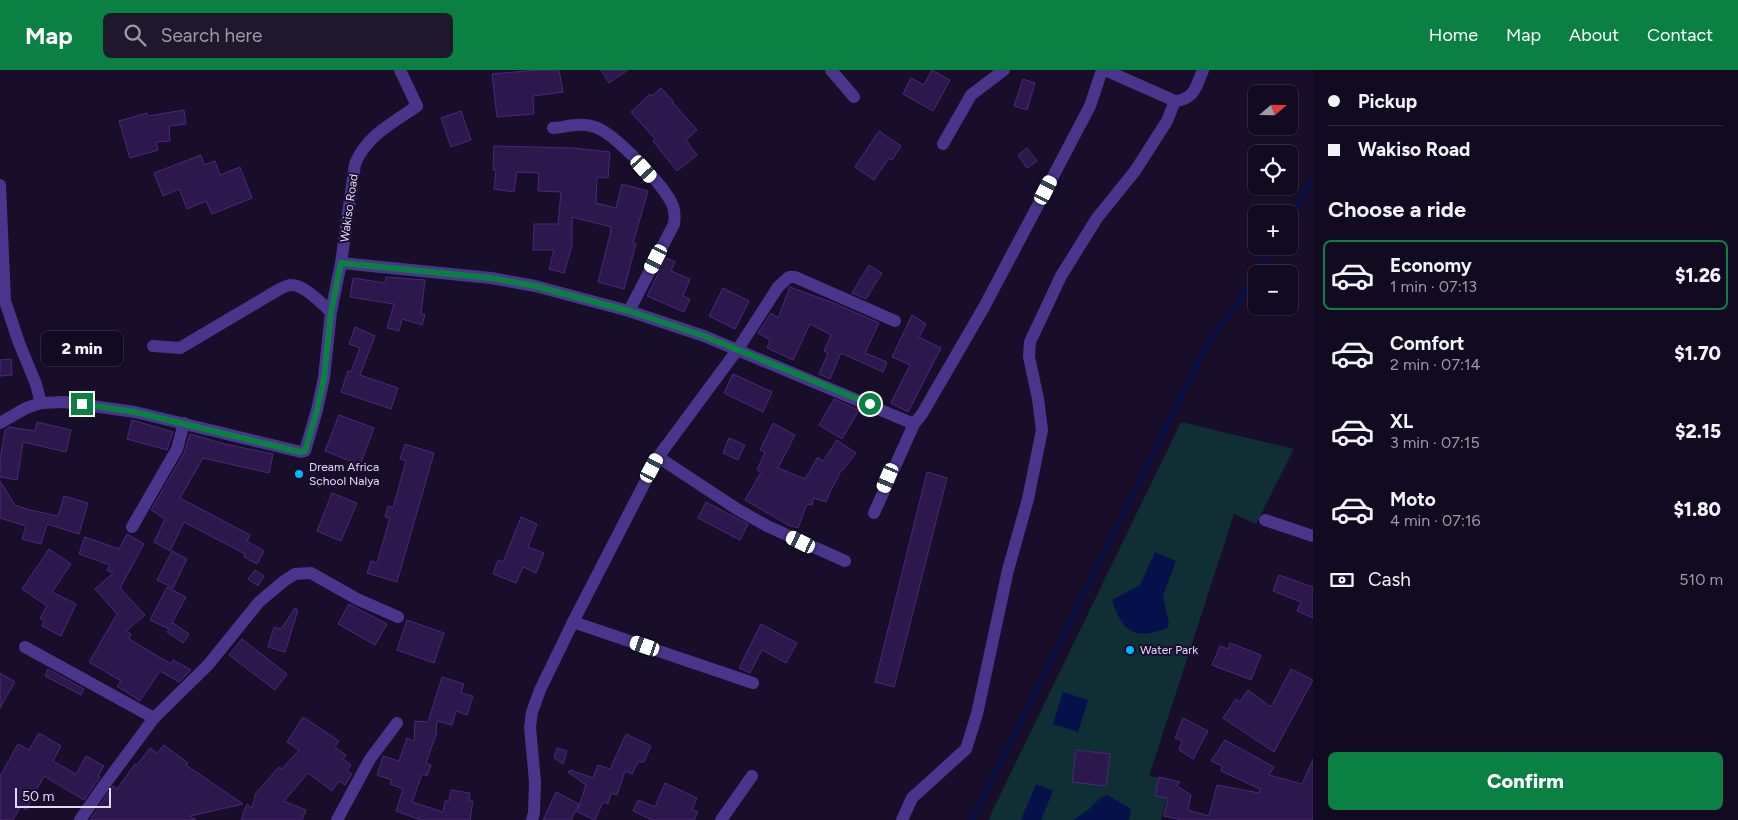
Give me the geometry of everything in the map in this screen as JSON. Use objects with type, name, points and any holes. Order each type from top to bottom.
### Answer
[{"type":"street","name":"Wakiso Road","points":[[0,423],[26,408],[41,404],[64,402],[135,412],[300,452],[305,451],[324,378],[331,312],[341,263],[355,164],[366,145],[377,134],[417,106],[400,70]]},
{"type":"street","points":[[831,70],[854,97]]},
{"type":"street","points":[[943,144],[971,95],[1004,70]]},
{"type":"street","points":[[874,513],[914,424],[922,414],[993,290],[1090,106],[1105,70],[1175,101],[1184,100],[1192,96],[1203,70]]},
{"type":"street","points":[[902,820],[912,798],[966,749],[977,714],[1008,570],[1028,499],[1042,430],[1029,357],[1030,342],[1061,276],[1097,218],[1135,171],[1167,121],[1175,101]]},
{"type":"street","points":[[553,128],[583,124],[601,130],[623,146],[665,192],[672,205],[676,215],[674,224],[629,311]]},
{"type":"street","points":[[0,185],[5,301],[19,343],[36,384],[41,404]]},
{"type":"street","points":[[341,263],[491,278],[535,286],[629,311],[738,349],[914,424]]},
{"type":"street","points":[[532,820],[535,782],[531,755],[530,726],[532,712],[540,690],[658,458],[738,349],[778,287],[789,277],[795,277],[895,321]]},
{"type":"street","points":[[153,346],[180,348],[278,290],[290,285],[305,290],[331,312]]},
{"type":"street","points":[[132,526],[177,449],[184,423]]},
{"type":"street","points":[[658,458],[752,518],[845,561]]},
{"type":"street","points":[[1265,520],[1313,536]]},
{"type":"street","points":[[80,820],[154,718],[208,665],[259,602],[284,581],[296,574],[311,573],[357,599],[398,617]]},
{"type":"street","points":[[573,622],[753,683]]},
{"type":"street","points":[[25,647],[154,718]]},
{"type":"street","points":[[337,820],[370,758],[397,724]]},
{"type":"street","points":[[721,820],[752,776]]},
{"type":"green space","name":"Water Park","points":[[1181,422],[1294,449],[1256,524],[1234,514],[1149,776],[1172,780],[1161,820],[988,820]]},
{"type":"shaded area","points":[[1155,552],[1176,561],[1163,596],[1169,624],[1167,628],[1156,632],[1138,633],[1131,631],[1120,620],[1112,600],[1140,585]]},
{"type":"shaded area","points":[[1063,692],[1088,700],[1078,732],[1053,724]]},
{"type":"shaded area","points":[[1036,784],[1053,791],[1041,820],[1021,820]]},
{"type":"shaded area","points":[[1107,795],[1130,808],[1131,814],[1128,820],[1073,820],[1088,810],[1100,798]]},
{"type":"building","points":[[559,70],[563,92],[533,96],[534,114],[497,117],[492,74]]},
{"type":"building","points":[[601,70],[628,70],[609,83]]},
{"type":"building","points":[[932,70],[950,80],[933,111],[903,94],[911,78],[924,85]]},
{"type":"building","points":[[1023,79],[1035,83],[1027,110],[1014,106]]},
{"type":"building","points":[[661,88],[697,130],[686,140],[697,155],[677,171],[653,141],[655,139],[631,112],[650,94],[652,96]]},
{"type":"building","points":[[184,110],[186,124],[169,126],[170,141],[156,142],[158,150],[130,158],[119,121],[147,113],[148,116]]},
{"type":"building","points":[[461,111],[471,140],[451,147],[441,118]]},
{"type":"building","points":[[879,131],[901,146],[892,160],[889,158],[874,180],[855,167]]},
{"type":"building","points":[[494,146],[573,148],[610,152],[608,178],[597,177],[596,203],[616,208],[622,184],[648,191],[633,243],[636,244],[624,289],[598,282],[611,227],[572,217],[572,246],[564,273],[549,269],[554,250],[533,250],[534,224],[558,224],[561,192],[538,191],[539,173],[517,172],[514,192],[494,189],[496,170],[493,170]]},
{"type":"building","points":[[1027,148],[1037,161],[1027,168],[1018,155]]},
{"type":"building","points":[[201,155],[204,165],[215,161],[220,175],[240,167],[252,198],[212,214],[206,201],[187,209],[179,189],[163,196],[154,173]]},
{"type":"building","points":[[666,258],[675,262],[671,271],[690,279],[683,296],[690,299],[684,312],[647,296]]},
{"type":"building","points":[[869,265],[882,273],[866,299],[852,293]]},
{"type":"building","points":[[386,277],[425,280],[421,314],[425,315],[422,325],[402,319],[399,331],[387,328],[394,304],[350,297],[353,278],[385,283]]},
{"type":"building","points":[[790,287],[879,323],[865,353],[887,362],[883,372],[841,353],[830,379],[819,374],[828,353],[824,351],[831,335],[810,324],[793,360],[767,348],[770,340],[758,333],[771,313],[778,318]]},
{"type":"building","points":[[723,288],[749,301],[735,329],[709,316]]},
{"type":"building","points":[[912,315],[926,324],[919,337],[941,348],[908,412],[891,403],[910,365],[892,357]]},
{"type":"building","points":[[355,327],[375,336],[360,375],[398,388],[391,409],[341,392],[348,371],[351,372],[360,348],[349,344]]},
{"type":"building","points":[[11,359],[12,375],[0,376],[0,360]]},
{"type":"building","points":[[733,374],[772,392],[763,412],[724,393]]},
{"type":"building","points":[[834,399],[859,410],[842,439],[819,425]]},
{"type":"building","points":[[339,415],[374,428],[360,465],[325,451]]},
{"type":"building","points":[[132,420],[173,432],[167,450],[127,439]]},
{"type":"building","points":[[37,422],[71,430],[66,452],[23,442],[17,480],[0,477],[0,460],[5,430],[9,427],[35,431]]},
{"type":"building","points":[[773,423],[795,435],[778,468],[805,479],[818,457],[823,461],[837,440],[856,453],[842,469],[826,502],[814,498],[812,505],[807,504],[798,528],[788,525],[745,500],[761,472],[757,470],[765,452],[760,450]]},
{"type":"building","points":[[190,434],[225,444],[273,454],[269,473],[203,458],[180,498],[250,535],[247,541],[264,551],[257,564],[244,557],[245,554],[184,522],[170,551],[154,542],[165,519],[151,510],[184,453]]},
{"type":"building","points":[[729,438],[745,445],[738,460],[723,453]]},
{"type":"building","points":[[405,444],[434,453],[397,582],[367,573],[371,561],[377,563],[390,518],[385,517],[388,506],[393,508],[406,461],[400,459]]},
{"type":"building","points":[[927,472],[947,478],[894,687],[875,682]]},
{"type":"building","points":[[0,481],[15,505],[30,510],[58,516],[64,496],[88,503],[79,534],[47,524],[41,544],[22,539],[26,526],[0,518]]},
{"type":"building","points":[[332,493],[357,503],[341,541],[317,531]]},
{"type":"building","points":[[706,502],[748,524],[740,540],[698,518]]},
{"type":"building","points":[[521,517],[537,524],[528,547],[544,553],[536,573],[523,567],[516,583],[493,574],[498,560],[503,562]]},
{"type":"building","points":[[127,534],[144,544],[120,588],[145,615],[126,631],[131,634],[129,639],[171,664],[173,660],[191,670],[179,682],[160,671],[140,701],[117,686],[121,681],[89,662],[117,614],[95,589],[113,573],[107,570],[110,565],[79,554],[85,537],[119,549]]},
{"type":"building","points":[[49,549],[71,564],[52,592],[76,604],[61,636],[42,626],[44,621],[40,618],[47,606],[22,589]]},
{"type":"building","points":[[172,551],[187,559],[173,588],[157,580]]},
{"type":"building","points":[[255,570],[264,576],[258,586],[248,579]]},
{"type":"building","points":[[1279,575],[1313,587],[1313,618],[1297,611],[1301,602],[1273,591]]},
{"type":"building","points":[[167,587],[186,597],[171,625],[173,623],[189,634],[183,643],[167,632],[169,629],[150,620]]},
{"type":"building","points":[[349,604],[387,624],[375,645],[338,624]]},
{"type":"building","points":[[295,608],[298,610],[285,652],[268,647],[274,627],[281,629]]},
{"type":"building","points":[[407,620],[444,633],[434,663],[397,650]]},
{"type":"building","points":[[761,624],[797,643],[786,663],[762,650],[750,673],[739,668]]},
{"type":"building","points":[[242,639],[287,674],[275,690],[229,655]]},
{"type":"building","points":[[1230,643],[1261,655],[1251,680],[1212,665],[1220,646],[1228,649]]},
{"type":"building","points":[[48,669],[84,689],[81,695],[45,676]]},
{"type":"building","points":[[1291,669],[1313,680],[1274,752],[1223,718],[1236,699],[1240,702],[1248,690],[1271,707]]},
{"type":"building","points":[[0,673],[15,682],[0,708]]},
{"type":"building","points":[[442,677],[464,684],[461,693],[473,696],[467,715],[456,711],[452,725],[437,721],[436,735],[426,763],[431,765],[427,776],[422,774],[412,802],[443,812],[445,801],[449,801],[451,790],[470,793],[469,801],[473,801],[470,820],[421,820],[396,811],[403,789],[390,784],[392,780],[377,775],[383,756],[399,761],[407,738],[414,741],[415,721],[428,722]]},
{"type":"building","points":[[303,717],[339,741],[335,747],[346,755],[343,759],[351,765],[347,771],[352,774],[345,785],[339,781],[332,791],[308,773],[284,801],[306,810],[302,820],[241,820],[247,804],[252,808],[256,793],[279,767],[282,769],[299,750],[287,742]]},
{"type":"building","points":[[1183,718],[1208,731],[1193,759],[1179,750],[1182,741],[1175,738]]},
{"type":"building","points":[[39,733],[61,746],[53,761],[76,774],[86,756],[104,766],[98,776],[100,777],[84,800],[44,776],[26,810],[21,806],[13,820],[0,820],[0,776],[18,744],[29,750]]},
{"type":"building","points":[[626,734],[651,746],[644,762],[638,762],[632,774],[625,771],[617,795],[611,793],[608,804],[603,802],[595,820],[577,812],[586,785],[568,772],[570,770],[593,778],[598,765],[610,769]]},
{"type":"building","points":[[1225,740],[1274,767],[1269,775],[1302,784],[1313,759],[1313,820],[1182,820],[1164,816],[1168,798],[1155,796],[1159,777],[1180,782],[1177,786],[1191,795],[1188,810],[1209,816],[1217,785],[1259,793],[1260,789],[1221,771],[1222,766],[1211,761]]},
{"type":"building","points":[[164,745],[188,763],[186,765],[243,804],[190,816],[196,820],[90,820],[113,786],[117,789],[135,764],[137,765],[150,748],[157,753]]},
{"type":"building","points":[[557,748],[567,751],[563,764],[554,758]]},
{"type":"building","points":[[1076,750],[1110,754],[1106,786],[1072,782]]},
{"type":"building","points":[[665,783],[697,798],[692,810],[698,812],[694,820],[652,820],[633,811],[638,800],[655,807]]},
{"type":"building","points":[[556,792],[579,804],[571,820],[543,820]]},
{"type":"waterway","points":[[1297,205],[1313,179]]},
{"type":"waterway","points":[[972,820],[1206,347],[1240,299],[1267,255]]},
{"type":"place","name":"Dream Africa School Nalya","points":[[299,474]]},
{"type":"place","name":"Water Park","points":[[1130,650]]},
{"type":"route","points":[[82,404],[135,412],[300,452],[305,451],[324,378],[331,312],[341,263],[491,278],[535,286],[629,311],[738,349],[870,404]]}]
